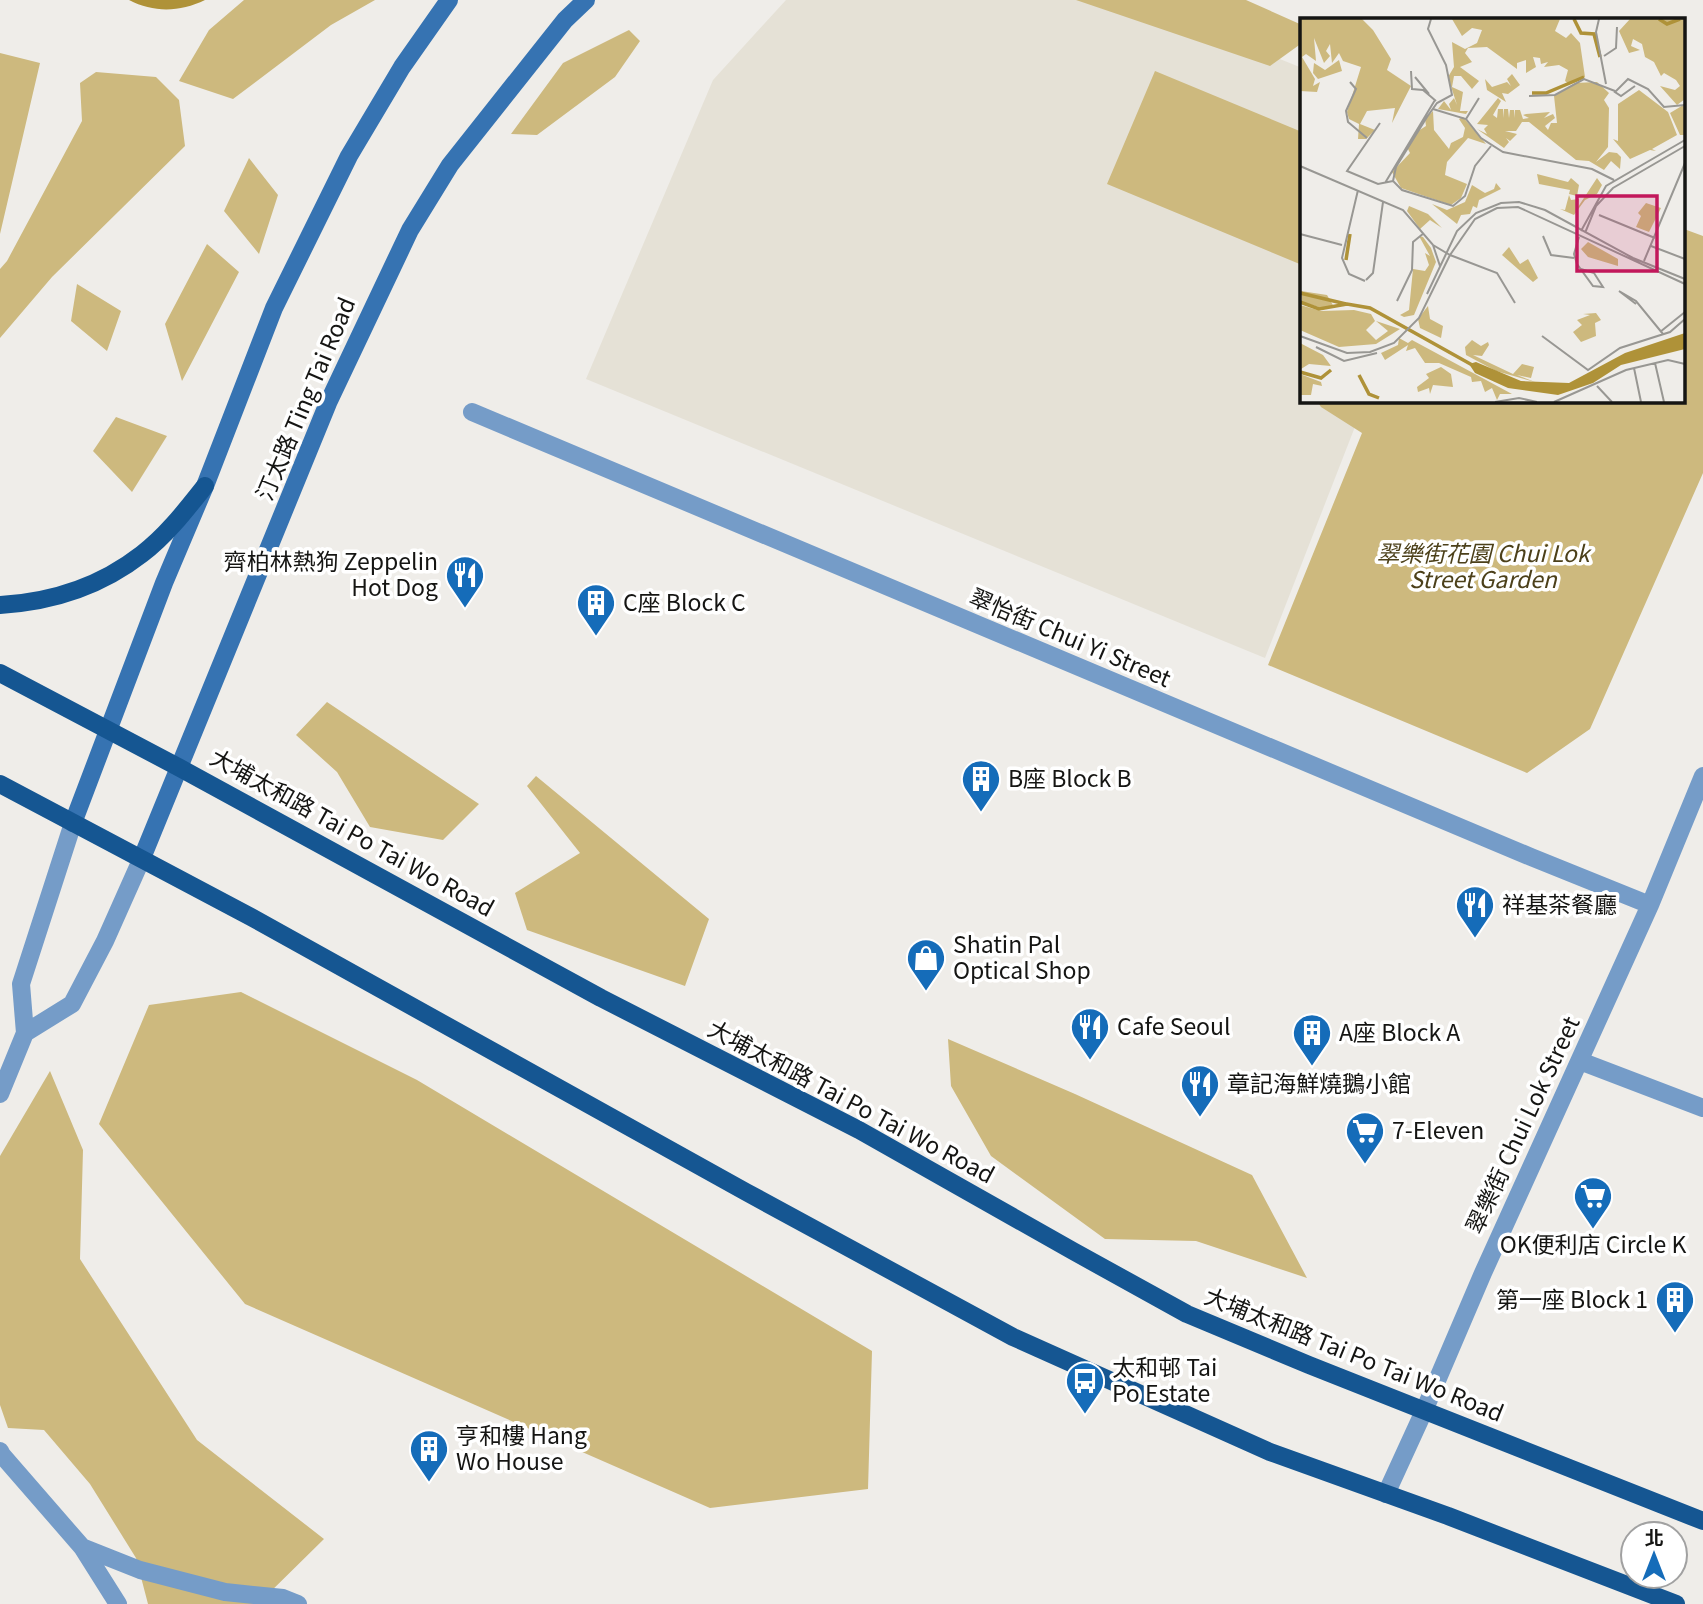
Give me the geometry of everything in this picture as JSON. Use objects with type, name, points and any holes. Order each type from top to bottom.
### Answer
[{"type":"main road","points":[[73,823],[164,583],[274,308],[349,156],[402,67],[449,0]]},
{"type":"main road","name":"汀太路 Ting Tai Road","points":[[142,858],[328,403],[410,230],[450,166],[565,20],[586,0]]},
{"type":"main road","points":[[0,605],[61,595],[106,578],[143,554],[174,524],[205,486]]},
{"type":"main road","name":"大埔太和路 Tai Po Tai Wo Road","points":[[0,673],[108,729],[601,998],[859,1130],[1187,1314],[1703,1521]]},
{"type":"main road","points":[[0,784],[142,858],[1013,1337],[1270,1452],[1448,1516],[1676,1604]]},
{"type":"street","name":"翠怡街 Chui Yi Street","points":[[472,412],[1467,831],[1650,905]]},
{"type":"street","name":"翠樂街 Chui Lok Street","points":[[1386,1494],[1650,905],[1703,776]]},
{"type":"street","points":[[0,1094],[25,1033],[21,984],[73,823]]},
{"type":"street","points":[[25,1033],[72,1004],[105,941],[142,858]]},
{"type":"street","points":[[1580,1061],[1703,1108]]},
{"type":"street","points":[[0,1451],[82,1547],[118,1604]]},
{"type":"street","points":[[82,1547],[140,1570],[225,1592],[283,1598],[299,1604]]},
{"type":"shaded area","points":[[129,0],[205,0],[177,9],[157,9]]},
{"type":"shaded area","points":[[786,0],[1136,0],[1300,67],[1300,402],[1365,402],[1265,658],[586,379],[713,80]]},
{"type":"green space","points":[[244,0],[375,0],[331,25],[233,99],[179,81],[209,30]]},
{"type":"green space","points":[[1076,0],[1246,0],[1300,24],[1300,44],[1270,66]]},
{"type":"green space","points":[[629,30],[640,41],[615,77],[537,135],[511,134],[563,63]]},
{"type":"green space","points":[[0,53],[40,63],[0,234]]},
{"type":"green space","points":[[1155,71],[1300,131],[1300,264],[1107,184]]},
{"type":"green space","points":[[96,72],[156,77],[179,100],[185,146],[52,277],[0,338],[0,269],[7,261],[82,121],[80,83]]},
{"type":"green space","points":[[249,158],[278,195],[259,254],[224,211]]},
{"type":"green space","name":"翠樂街花園 Chui Lok Street Garden","points":[[1686,230],[1703,236],[1703,473],[1590,729],[1527,773],[1268,665],[1362,433],[1321,407],[1318,402],[1686,402]]},
{"type":"green space","points":[[207,244],[239,272],[182,381],[165,324]]},
{"type":"green space","points":[[77,284],[121,311],[107,351],[71,321]]},
{"type":"green space","points":[[116,417],[167,436],[132,492],[93,451]]},
{"type":"green space","points":[[327,702],[479,804],[443,840],[370,827],[337,772],[296,735]]},
{"type":"green space","points":[[536,776],[709,919],[685,986],[527,930],[515,893],[580,853],[527,786]]},
{"type":"green space","points":[[241,992],[417,1080],[872,1351],[868,1489],[710,1508],[245,1304],[99,1124],[149,1005]]},
{"type":"green space","points":[[948,1039],[1252,1175],[1307,1278],[1196,1241],[1105,1239],[991,1156],[951,1086]]},
{"type":"green space","points":[[50,1071],[83,1150],[80,1259],[197,1440],[324,1539],[258,1604],[148,1604],[136,1558],[90,1484],[44,1430],[8,1428],[0,1405],[0,1156]]},
{"type":"place","name":"齊柏林熱狗 Zeppelin Hot Dog","points":[[465,609]]},
{"type":"place","name":"C座 Block C","points":[[596,637]]},
{"type":"place","name":"B座 Block B","points":[[981,813]]},
{"type":"place","name":"祥基茶餐廳","points":[[1475,939]]},
{"type":"place","name":"Shatin Pal Optical Shop","points":[[926,992]]},
{"type":"place","name":"Cafe Seoul","points":[[1090,1061]]},
{"type":"place","name":"A座 Block A","points":[[1312,1067]]},
{"type":"place","name":"章記海鮮燒鵝小館","points":[[1200,1118]]},
{"type":"place","name":"7-Eleven","points":[[1365,1165]]},
{"type":"place","name":"OK便利店 Circle K","points":[[1593,1230]]},
{"type":"place","name":"第一座 Block 1","points":[[1675,1334]]},
{"type":"place","name":"太和邨 Tai Po Estate","points":[[1085,1415]]},
{"type":"place","name":"亨和樓 Hang Wo House","points":[[429,1483]]}]
